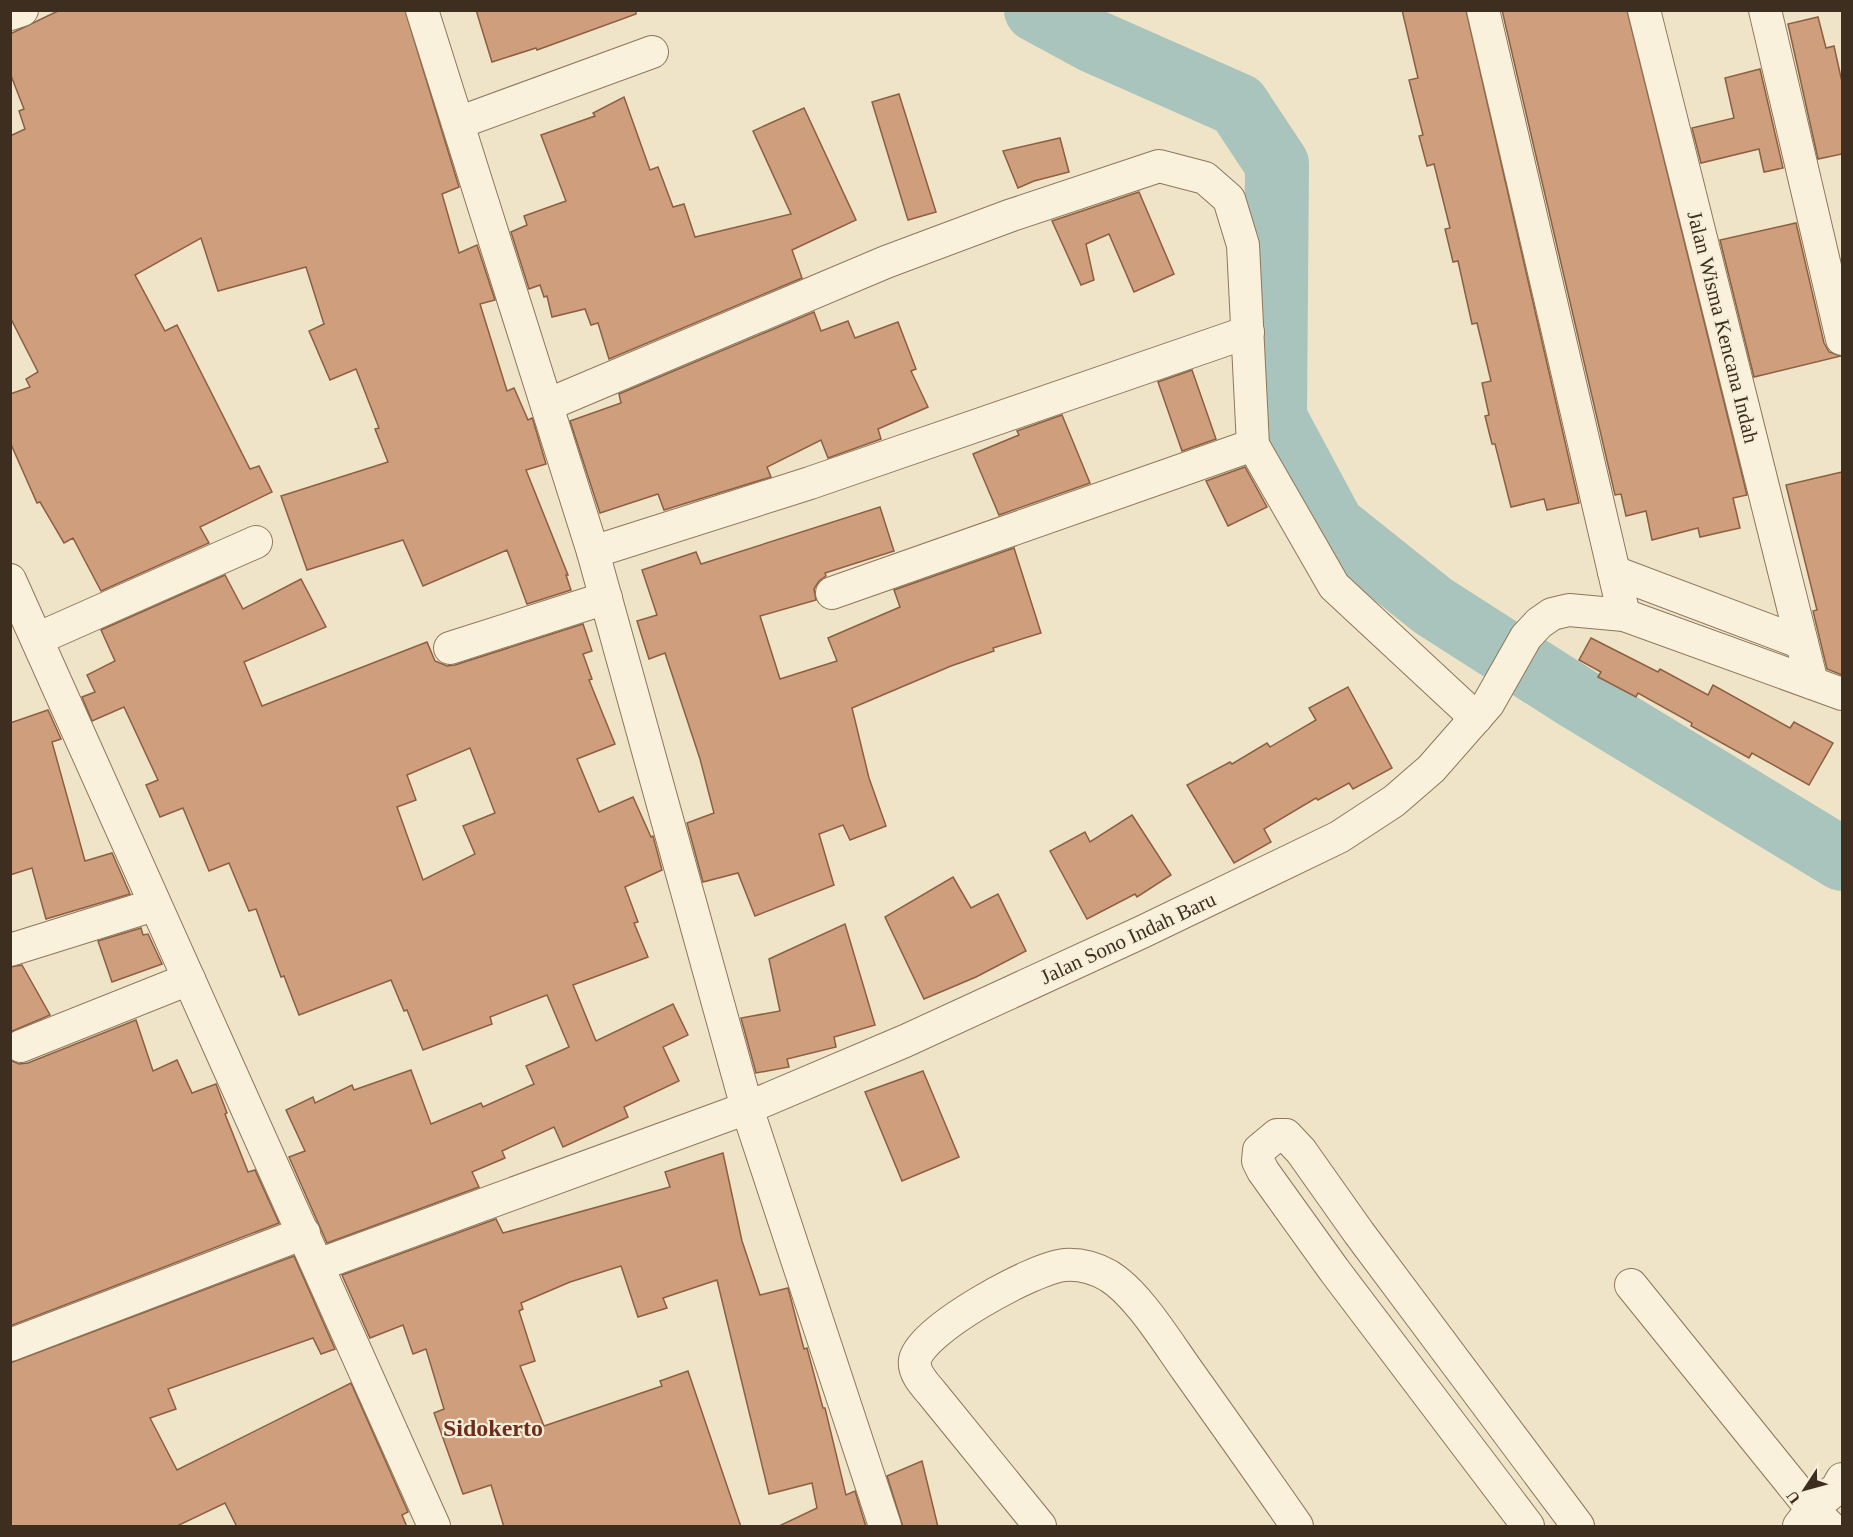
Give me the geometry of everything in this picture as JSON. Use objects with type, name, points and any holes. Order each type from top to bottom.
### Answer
[{"type":"street","points":[[10,14],[22,10]]},
{"type":"street","points":[[422,10],[593,552],[747,1108],[885,1527]]},
{"type":"street","points":[[1483,10],[1624,615]]},
{"type":"street","name":"Jalan Wisma Kencana Indah","points":[[1644,10],[1812,682]]},
{"type":"street","points":[[1765,10],[1842,339]]},
{"type":"street","points":[[458,123],[652,52]]},
{"type":"street","points":[[547,405],[886,262],[1009,216],[1159,166],[1205,178],[1229,199],[1243,245],[1253,445],[1334,586],[1482,711]]},
{"type":"street","points":[[593,552],[810,483],[1248,332]]},
{"type":"street","points":[[832,593],[1253,445]]},
{"type":"street","points":[[37,639],[256,542]]},
{"type":"street","points":[[1614,572],[1802,643]]},
{"type":"street","points":[[10,580],[434,1527]]},
{"type":"street","points":[[450,648],[606,598]]},
{"type":"street","name":"Jalan Sono Indah Baru","points":[[318,1265],[747,1108],[905,1041],[1142,932],[1339,837],[1415,785],[1482,711],[1526,637],[1539,623],[1552,614],[1569,610],[1624,615],[1842,694]]},
{"type":"street","points":[[10,950],[154,905]]},
{"type":"street","points":[[21,1046],[189,979]]},
{"type":"street","points":[[1528,1527],[1334,1270],[1263,1171],[1257,1156],[1258,1150],[1279,1134],[1286,1135],[1294,1143],[1578,1527]]},
{"type":"street","points":[[10,1345],[304,1233]]},
{"type":"street","points":[[1040,1527],[931,1392],[916,1370],[915,1360],[919,1350],[935,1332],[975,1306],[1019,1280],[1064,1265],[1086,1266],[1110,1277],[1125,1289],[1160,1332],[1298,1527]]},
{"type":"street","points":[[1631,1284],[1813,1521],[1840,1484]]},
{"type":"street","points":[[1458,1434],[1490,1411]]},
{"type":"street","points":[[1840,1484],[1840,1527]]},
{"type":"building","points":[[60,10],[405,10],[459,187],[442,194],[459,253],[477,245],[495,300],[480,304],[507,391],[514,388],[528,420],[532,418],[533,420],[546,464],[526,470],[568,575],[566,575],[571,590],[527,604],[507,550],[423,586],[403,540],[307,570],[281,496],[388,462],[375,429],[379,428],[356,369],[330,380],[309,331],[324,324],[306,267],[218,291],[201,238],[135,275],[165,331],[177,325],[250,469],[259,466],[272,492],[200,527],[209,543],[101,591],[73,538],[64,543],[40,502],[37,503],[10,442],[10,394],[30,387],[26,379],[38,372],[10,317],[10,136],[25,129],[19,111],[24,109],[10,73],[10,34]]},
{"type":"building","points":[[476,10],[636,10],[636,14],[537,50],[536,48],[492,62]]},
{"type":"building","points":[[1402,10],[1466,10],[1579,503],[1547,510],[1544,499],[1511,507],[1495,444],[1492,444],[1485,416],[1489,415],[1482,383],[1491,381],[1477,323],[1472,324],[1458,261],[1453,262],[1445,229],[1450,228],[1434,164],[1427,166],[1419,136],[1423,135],[1409,80],[1418,78]]},
{"type":"building","points":[[1502,10],[1627,10],[1747,495],[1733,498],[1740,528],[1700,537],[1698,528],[1652,540],[1646,511],[1626,516],[1621,494],[1615,495]]},
{"type":"building","points":[[1818,17],[1826,48],[1834,46],[1842,82],[1842,154],[1818,159],[1788,24]]},
{"type":"building","points":[[1760,69],[1783,168],[1764,172],[1759,149],[1701,163],[1692,128],[1734,118],[1725,78]]},
{"type":"building","points":[[899,94],[936,212],[908,220],[872,102]]},
{"type":"building","points":[[624,97],[650,170],[658,167],[673,207],[684,204],[695,237],[791,214],[753,131],[804,108],[856,220],[792,250],[802,278],[609,359],[598,323],[591,325],[585,309],[552,317],[547,296],[544,297],[540,285],[529,289],[511,232],[527,225],[524,216],[566,201],[541,135],[595,116],[593,113]]},
{"type":"building","points":[[1060,138],[1069,172],[1034,181],[1018,188],[1003,151]]},
{"type":"building","points":[[1139,192],[1174,274],[1134,292],[1109,234],[1086,244],[1094,280],[1081,285],[1052,221]]},
{"type":"building","points":[[1796,223],[1824,343],[1829,352],[1841,356],[1754,377],[1720,240]]},
{"type":"building","points":[[814,312],[821,331],[848,321],[855,338],[898,322],[916,369],[911,371],[928,407],[878,429],[881,439],[828,458],[821,440],[767,467],[771,477],[664,510],[658,494],[600,513],[570,421],[621,403],[619,394]]},
{"type":"building","points":[[1192,370],[1216,439],[1182,451],[1158,382]]},
{"type":"building","points":[[1062,415],[1090,483],[999,515],[973,454],[1019,435],[1017,431]]},
{"type":"building","points":[[1245,467],[1267,507],[1228,526],[1206,481]]},
{"type":"building","points":[[1842,472],[1842,675],[1827,669],[1813,611],[1817,610],[1786,485]]},
{"type":"building","points":[[880,507],[894,551],[825,573],[826,576],[814,589],[816,600],[760,616],[780,679],[837,661],[828,638],[900,607],[894,590],[1014,548],[1041,633],[993,648],[994,651],[951,666],[852,708],[869,778],[886,826],[850,840],[843,825],[819,834],[834,885],[755,916],[738,873],[703,882],[687,823],[714,813],[700,759],[665,653],[649,659],[637,621],[657,615],[642,570],[696,552],[701,564]]},
{"type":"building","points":[[225,575],[243,609],[301,579],[326,627],[244,662],[262,706],[427,642],[435,661],[447,666],[583,624],[592,651],[583,654],[592,679],[589,680],[615,744],[577,759],[599,812],[633,797],[651,837],[653,836],[662,870],[625,887],[638,922],[634,923],[648,957],[573,985],[596,1041],[673,1004],[688,1035],[663,1047],[679,1081],[624,1107],[628,1117],[563,1147],[554,1127],[502,1151],[505,1158],[472,1172],[479,1187],[327,1243],[289,1157],[305,1151],[286,1110],[313,1097],[315,1103],[352,1085],[354,1090],[411,1070],[431,1124],[481,1103],[483,1107],[534,1084],[526,1066],[569,1047],[547,995],[490,1017],[492,1024],[423,1050],[407,1010],[404,1011],[391,980],[299,1015],[284,976],[281,977],[256,909],[249,911],[229,863],[209,871],[183,808],[160,817],[146,785],[158,780],[124,707],[92,721],[82,697],[95,692],[87,675],[115,661],[101,630]],"holes":[[[470,748],[495,813],[463,826],[475,854],[423,880],[397,807],[416,800],[407,775]]]},
{"type":"building","points":[[1591,638],[1658,672],[1660,669],[1708,695],[1713,685],[1790,728],[1794,722],[1833,743],[1809,785],[1752,753],[1749,758],[1638,693],[1636,697],[1598,677],[1601,672],[1579,660]]},
{"type":"building","points":[[1348,687],[1392,768],[1353,789],[1349,783],[1318,800],[1316,798],[1264,829],[1271,842],[1234,863],[1187,785],[1230,762],[1232,764],[1267,743],[1270,747],[1316,720],[1309,708]]},
{"type":"building","points":[[48,710],[61,739],[52,742],[85,861],[112,853],[130,894],[46,919],[32,868],[10,875],[10,723]]},
{"type":"building","points":[[1132,815],[1171,875],[1137,897],[1135,894],[1087,919],[1050,851],[1085,832],[1090,842]]},
{"type":"building","points":[[953,877],[971,908],[998,894],[1026,951],[976,977],[924,999],[885,917]]},
{"type":"building","points":[[845,924],[875,1025],[834,1037],[836,1047],[787,1059],[789,1067],[756,1073],[741,1018],[780,1011],[769,959]]},
{"type":"building","points":[[141,928],[143,935],[148,934],[162,964],[112,982],[98,941]]},
{"type":"building","points":[[22,965],[50,1015],[10,1032],[10,967]]},
{"type":"building","points":[[136,1020],[153,1071],[177,1060],[192,1093],[216,1084],[248,1172],[255,1170],[279,1223],[10,1326],[10,1060],[19,1064],[28,1063]]},
{"type":"building","points":[[923,1071],[959,1157],[902,1181],[865,1092]]},
{"type":"building","points":[[723,1153],[742,1241],[760,1295],[788,1288],[804,1349],[807,1348],[823,1408],[825,1408],[846,1495],[855,1491],[866,1527],[777,1527],[817,1508],[812,1483],[769,1494],[717,1280],[663,1298],[667,1308],[638,1317],[621,1266],[570,1282],[521,1303],[523,1309],[519,1311],[535,1361],[520,1366],[544,1426],[662,1386],[660,1381],[688,1371],[741,1527],[504,1527],[491,1485],[463,1494],[434,1413],[444,1409],[426,1349],[413,1354],[403,1325],[370,1338],[342,1275],[496,1219],[503,1233],[670,1187],[665,1172]]},
{"type":"building","points":[[294,1256],[335,1349],[321,1354],[313,1338],[168,1389],[176,1409],[150,1418],[177,1470],[351,1383],[408,1512],[402,1515],[407,1527],[237,1527],[225,1503],[175,1527],[10,1527],[10,1363]]},
{"type":"building","points":[[922,1461],[938,1527],[903,1527],[887,1476]]},
{"type":"waterway","points":[[1036,10],[1093,41],[1238,105],[1277,164],[1275,418],[1333,526],[1433,606],[1577,698],[1842,859]]},
{"type":"district","name":"Sidokerto","points":[[493,1428]]}]
